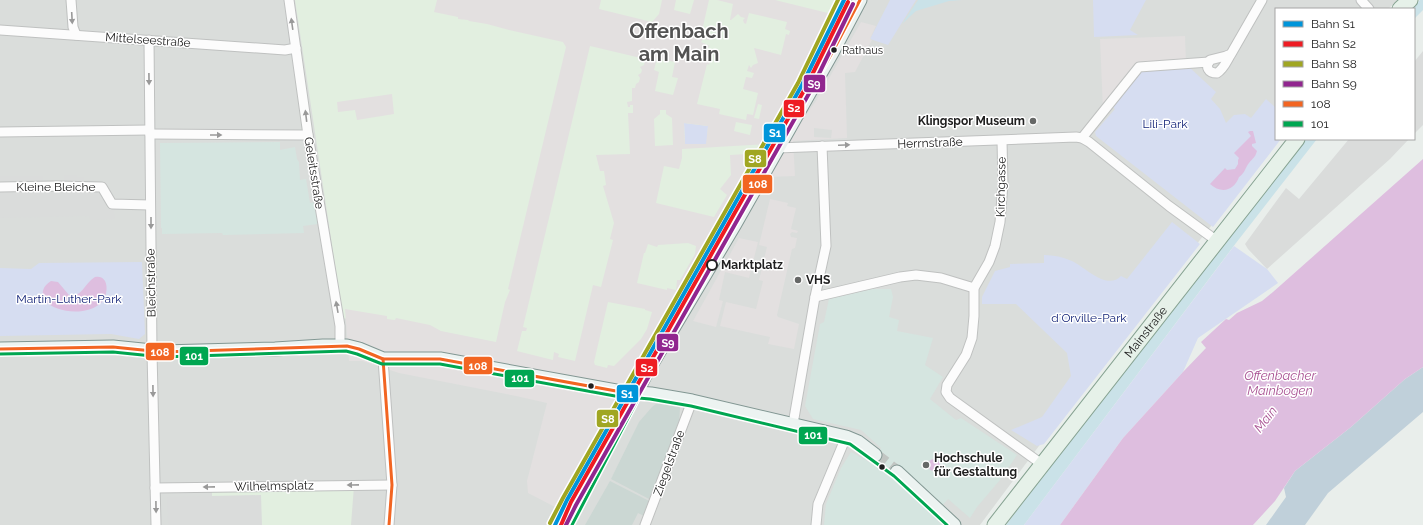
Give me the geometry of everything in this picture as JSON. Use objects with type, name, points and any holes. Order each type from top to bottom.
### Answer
[{"type":"main road","points":[[1401,8],[1410,0]]},
{"type":"main road","name":"Mainstraße","points":[[995,525],[1295,140]]},
{"type":"street","points":[[72,0],[73,27],[76,35]]},
{"type":"street","name":"Geleitsstraße","points":[[289,0],[308,135],[340,326],[340,346]]},
{"type":"street","points":[[566,525],[636,393],[834,52],[860,0]]},
{"type":"street","points":[[1209,62],[1208,68],[1211,72],[1217,73],[1223,68],[1262,0]]},
{"type":"street","points":[[1361,0],[1368,8]]},
{"type":"street","name":"Mittelseestraße","points":[[0,30],[285,50],[296,48]]},
{"type":"street","name":"Bleichstraße","points":[[148,40],[156,525]]},
{"type":"street","points":[[1217,241],[1169,206],[1082,138],[1139,67],[1209,62],[1211,59],[1231,54]]},
{"type":"street","points":[[0,132],[150,132],[308,135]]},
{"type":"street","name":"Herrnstraße","points":[[777,148],[1082,138]]},
{"type":"street","name":"Kirchgasse","points":[[1002,140],[1003,184],[1000,222],[995,246],[989,262],[974,288],[974,322],[972,338],[966,355],[947,385],[946,392],[950,398],[1043,465]]},
{"type":"street","points":[[793,424],[815,297],[826,246],[822,146]]},
{"type":"street","name":"Kleine Bleiche","points":[[0,187],[102,187],[112,204],[150,205]]},
{"type":"street","points":[[815,297],[900,277],[916,275],[941,278],[974,288]]},
{"type":"street","points":[[0,349],[113,347],[152,352],[275,350],[319,346],[359,348],[383,359],[440,359],[616,392],[636,393],[692,401],[846,437],[858,442],[875,455]]},
{"type":"street","points":[[383,359],[392,485],[389,525]]},
{"type":"street","name":"Ziegelstraße","points":[[645,525],[692,401]]},
{"type":"street","points":[[816,525],[818,504],[846,437]]},
{"type":"street","points":[[897,472],[954,525]]},
{"type":"street","name":"Wilhelmsplatz","points":[[155,488],[392,485]]},
{"type":"shaded area","points":[[0,0],[1398,0],[1389,8],[1275,8],[1275,140],[1279,140],[1074,399],[980,525],[0,525]]},
{"type":"shaded area","points":[[295,0],[841,0],[836,12],[840,16],[637,382],[343,318]]},
{"type":"shaded area","points":[[437,0],[601,0],[599,9],[652,22],[659,14],[662,0],[676,0],[674,10],[690,14],[694,0],[709,0],[701,35],[714,38],[709,40],[703,39],[701,42],[710,46],[704,48],[706,51],[703,58],[710,60],[709,65],[707,64],[697,104],[720,109],[719,114],[746,120],[747,114],[753,115],[758,93],[743,89],[746,77],[752,78],[754,73],[747,71],[749,65],[751,68],[753,65],[758,63],[754,48],[781,55],[786,34],[789,35],[790,31],[785,29],[787,22],[749,13],[746,24],[743,20],[745,18],[738,14],[730,20],[733,4],[717,0],[775,0],[840,16],[816,65],[789,111],[778,139],[774,138],[770,144],[682,149],[682,158],[679,169],[664,166],[656,203],[714,217],[727,195],[720,189],[731,175],[730,155],[765,153],[641,373],[633,371],[559,509],[528,493],[527,481],[547,403],[399,373],[362,361],[349,361],[345,309],[387,316],[387,319],[395,320],[396,318],[430,325],[441,331],[496,342],[505,302],[510,290],[508,289],[566,47],[563,42],[487,24],[458,19],[458,17],[434,12]],"holes":[[[590,46],[645,59],[644,65],[640,67],[642,70],[638,75],[640,78],[639,82],[636,84],[635,88],[632,88],[632,101],[627,102],[628,107],[633,105],[633,113],[628,113],[630,154],[596,155],[600,171],[604,171],[606,185],[603,186],[614,223],[610,239],[613,240],[601,287],[593,285],[575,361],[558,357],[559,354],[554,352],[553,360],[517,351],[522,331],[526,331],[527,328],[523,327]],[[657,58],[675,62],[672,77],[678,78],[673,95],[655,91],[659,72],[654,70]],[[758,104],[762,105],[759,119],[754,118]],[[660,110],[666,110],[666,114],[672,118],[673,145],[655,146],[654,119],[660,114]],[[736,122],[752,125],[750,135],[734,131]],[[684,123],[708,126],[706,144],[685,144]],[[688,243],[696,246],[695,254],[680,280],[677,280],[676,290],[667,288],[667,290],[637,283],[644,253],[648,244],[657,247],[658,245]],[[608,302],[645,309],[652,312],[647,329],[641,339],[614,366],[608,365],[607,368],[595,365],[594,362]]]},
{"type":"shaded area","points":[[918,0],[962,0],[949,1],[916,11],[902,24]]},
{"type":"shaded area","points":[[1420,0],[1423,0],[1423,10],[1415,18],[1415,8],[1411,8]]},
{"type":"shaded area","points":[[861,22],[876,26],[870,39],[872,40],[855,72],[845,73],[847,138],[793,141],[795,176],[767,177],[797,127],[816,101]],"holes":[[[814,128],[832,130],[831,138],[814,137]]]},
{"type":"shaded area","points":[[1185,36],[1186,63],[1139,67],[1103,111],[1100,39]]},
{"type":"shaded area","points":[[1423,51],[1423,125],[1415,133],[1415,61]]},
{"type":"shaded area","points":[[392,94],[394,114],[357,120],[355,110],[338,112],[337,102]]},
{"type":"shaded area","points":[[1302,140],[1316,140],[1236,243],[1024,525],[1006,525]]},
{"type":"shaded area","points":[[1348,140],[1408,140],[1390,159],[1267,269],[1245,244],[1286,188],[1299,199]]},
{"type":"shaded area","points":[[280,142],[280,150],[295,147],[299,162],[300,180],[306,179],[310,203],[315,202],[318,224],[303,226],[304,233],[223,235],[222,233],[162,234],[160,143]]},
{"type":"shaded area","points":[[64,175],[77,175],[77,177],[84,177],[84,182],[95,183],[107,209],[114,208],[115,219],[90,220],[89,216],[0,218],[0,176],[43,176],[43,182],[64,182]]},
{"type":"shaded area","points":[[770,199],[788,203],[787,206],[796,208],[791,229],[798,231],[797,233],[792,232],[790,234],[791,237],[797,238],[795,248],[792,249],[777,315],[778,317],[799,324],[794,349],[768,344],[770,337],[720,326],[726,302],[756,309],[763,281],[759,280],[767,247],[759,245]]},
{"type":"shaded area","points":[[739,238],[758,242],[749,278],[725,272],[719,300],[723,301],[716,327],[693,321]]},
{"type":"shaded area","points":[[872,289],[891,289],[893,297],[889,317],[899,320],[897,331],[933,338],[925,365],[943,377],[930,399],[956,420],[961,418],[1017,455],[1000,480],[977,507],[970,518],[948,499],[933,516],[942,525],[824,525],[826,504],[841,468],[851,452],[869,462],[881,448],[861,430],[813,419],[805,406],[820,324],[824,322],[829,299]]},
{"type":"shaded area","points":[[1423,367],[1423,412],[1328,493],[1305,525],[1266,525],[1286,497],[1284,488],[1295,471],[1351,427],[1405,379]]},
{"type":"shaded area","points":[[660,401],[679,404],[679,424],[649,499],[611,479],[639,422],[652,407]]},
{"type":"shaded area","points":[[610,481],[653,503],[644,516],[638,513],[632,525],[585,525]]},
{"type":"shaded area","points":[[354,486],[351,525],[212,525],[212,489]]},
{"type":"shaded area","points":[[261,495],[262,525],[168,525],[167,497]]},
{"type":"green space","points":[[890,0],[916,0],[888,45],[870,39]]},
{"type":"green space","points":[[1093,0],[1146,0],[1130,30],[1138,35],[1094,37]]},
{"type":"green space","name":"Lili-Park","points":[[1189,67],[1216,92],[1211,99],[1220,109],[1226,123],[1234,115],[1245,114],[1251,118],[1266,99],[1275,107],[1275,140],[1280,140],[1213,227],[1096,136],[1095,132],[1115,109],[1112,106],[1142,69]]},
{"type":"green space","points":[[684,123],[708,126],[707,144],[685,144]]},
{"type":"green space","name":"d´Orville-Park","points":[[1172,222],[1200,244],[1044,444],[1037,446],[1011,430],[1042,417],[1071,376],[1067,353],[1016,304],[982,304],[982,297],[995,271],[1010,267],[1010,264],[1044,263],[1044,255],[1048,255],[1065,258],[1096,276],[1109,281],[1115,280],[1121,276],[1127,279]]},
{"type":"green space","points":[[1234,246],[1267,269],[1278,283],[1198,338],[1183,372],[1123,438],[1060,525],[1024,525]]},
{"type":"green space","name":"Martin-Luther-Park","points":[[142,262],[145,334],[139,339],[111,334],[0,336],[0,268],[31,269],[39,263]]},
{"type":"water","points":[[1253,131],[1256,143],[1252,144],[1257,151],[1255,157],[1231,188],[1223,190],[1214,187],[1210,184],[1225,168],[1227,170],[1235,169],[1239,158],[1234,153],[1251,136],[1248,132]]},
{"type":"water","name":"Offenbacher Mainbogen","points":[[1423,159],[1423,367],[1405,379],[1351,427],[1295,471],[1275,501],[1253,525],[1060,525],[1123,438],[1206,348],[1201,342],[1226,319],[1229,320],[1237,313],[1262,301],[1273,292]]},
{"type":"water","points":[[95,277],[100,277],[105,281],[107,290],[104,299],[96,307],[89,310],[73,312],[57,308],[44,300],[43,289],[51,281],[58,282],[69,295],[73,295],[80,292]]},
{"type":"water","points":[[936,459],[939,460],[939,470],[932,471],[929,470],[928,463],[929,460]]},
{"type":"tunnel","points":[[875,455],[897,472]]},
{"type":"rail line","name":"S8","points":[[550,523],[798,83],[838,0]]},
{"type":"rail line","name":"S1","points":[[555,525],[567,500],[802,85],[844,0]]},
{"type":"rail line","name":"S2","points":[[561,525],[571,502],[806,87],[848,2]]},
{"type":"rail line","name":"S9","points":[[566,525],[811,90],[853,4]]},
{"type":"transit line","name":"108","points":[[566,525],[647,372],[735,224],[833,51],[860,0]]},
{"type":"transit line","name":"108","points":[[0,349],[113,347],[162,352],[347,346],[359,349],[383,359],[440,359],[616,391],[636,393]]},
{"type":"transit line","name":"101","points":[[0,354],[113,352],[162,357],[346,351],[382,364],[440,364],[615,396],[650,399],[691,406],[850,444],[894,476],[947,525]]},
{"type":"transit line","name":"108","points":[[383,359],[392,485],[389,525]]},
{"type":"transit line","name":"101","points":[[572,525],[640,395]]},
{"type":"place","name":"Rathaus","points":[[834,50]]},
{"type":"place","name":"Klingspor Museum","points":[[1033,121]]},
{"type":"place","name":"Marktplatz","points":[[712,265]]},
{"type":"place","name":"VHS","points":[[798,280]]},
{"type":"place","name":"Hochschule für Gestaltung","points":[[926,465]]},
{"type":"district","name":"Offenbach am Main","points":[[679,42]]},
{"type":"water label","name":"Main","points":[[1265,419]]}]
